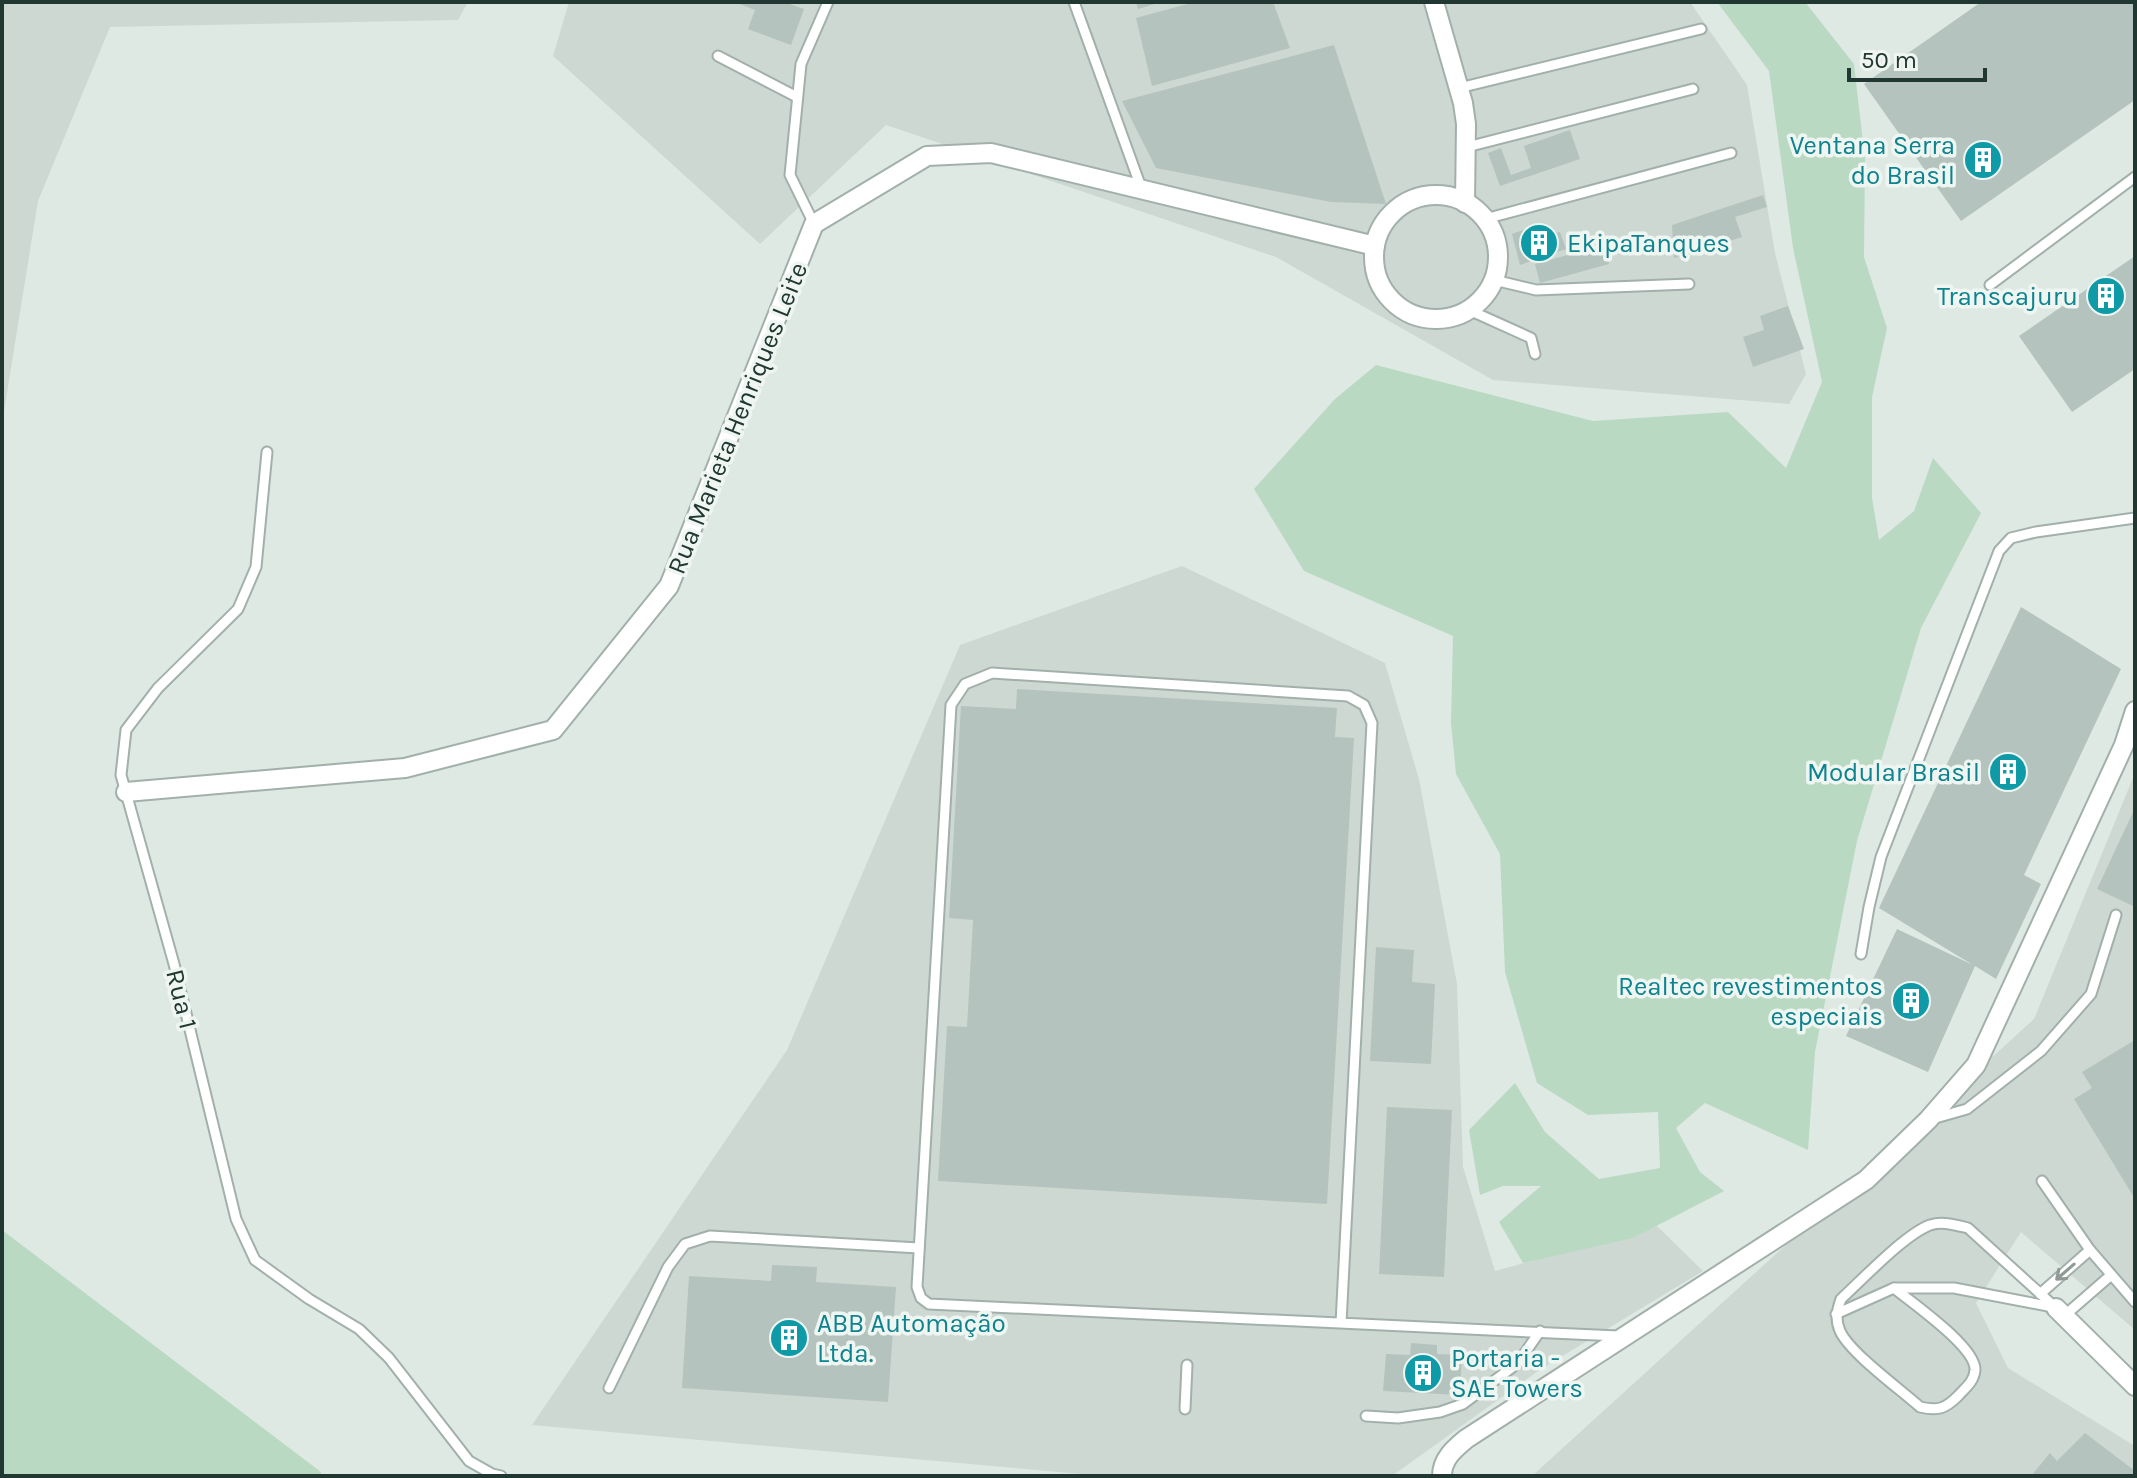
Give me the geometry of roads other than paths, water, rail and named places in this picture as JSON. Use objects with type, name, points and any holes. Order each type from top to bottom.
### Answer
[{"type":"street","points":[[1434,2],[1466,124],[1465,203]]},
{"type":"street","points":[[814,224],[927,156],[991,153],[1375,246]]},
{"type":"street","points":[[1440,195],[1465,203],[1485,219],[1497,242],[1498,268],[1479,302],[1469,310],[1445,319],[1407,312],[1396,305],[1380,284],[1374,259],[1378,234],[1393,212],[1415,199],[1440,195]]},
{"type":"street","name":"Rua Marieta Henriques Leite","points":[[126,792],[405,768],[553,730],[669,586],[814,224]]},
{"type":"street","points":[[1442,1473],[1451,1452],[1466,1439],[1866,1180],[1928,1120],[1976,1065],[2124,745],[2135,711]]},
{"type":"street","points":[[2060,1312],[2135,1386]]},
{"type":"lane","points":[[814,224],[790,175],[801,64],[828,2]]},
{"type":"lane","points":[[1074,2],[1142,190]]},
{"type":"lane","points":[[1459,88],[1701,29]]},
{"type":"lane","points":[[718,56],[797,97]]},
{"type":"lane","points":[[1467,147],[1693,89]]},
{"type":"lane","points":[[1485,219],[1731,153]]},
{"type":"lane","points":[[1990,285],[2135,177]]},
{"type":"lane","points":[[1494,280],[1536,290],[1689,284]]},
{"type":"lane","points":[[1469,310],[1531,338],[1535,354]]},
{"type":"lane","name":"Rua 1","points":[[267,452],[256,567],[238,609],[158,688],[126,730],[121,775],[174,964],[236,1219],[255,1260],[309,1299],[359,1329],[389,1358],[469,1461],[501,1476]]},
{"type":"lane","points":[[1861,954],[1881,857],[1999,551],[2011,538],[2135,518]]},
{"type":"lane","points":[[1341,1323],[1372,723],[1364,705],[1348,696],[992,673],[965,684],[951,705],[917,1287],[921,1298],[929,1304],[1623,1337]]},
{"type":"lane","points":[[1928,1120],[1967,1109],[2041,1051],[2091,994],[2116,915]]},
{"type":"lane","points":[[2042,1181],[2090,1250],[2135,1302]]},
{"type":"lane","points":[[1894,1288],[1963,1345],[1973,1361],[1975,1371],[1971,1383],[1946,1407],[1934,1410],[1920,1407],[1854,1349],[1840,1331],[1836,1314],[1841,1299],[1914,1234],[1932,1224],[1968,1228],[2060,1312]]},
{"type":"lane","points":[[609,1388],[668,1267],[685,1244],[710,1236],[919,1248]]},
{"type":"lane","points":[[2040,1294],[2090,1250]]},
{"type":"lane","points":[[1836,1314],[1894,1288],[1954,1288],[2060,1312],[2110,1276]]},
{"type":"lane","points":[[1366,1416],[1412,1416],[1440,1412],[1463,1404],[1518,1363],[1540,1331]]},
{"type":"lane","points":[[1185,1409],[1187,1365]]},
{"type":"place","name":"Ventana Serra do Brasil","points":[[1983,160]]},
{"type":"place","name":"EkipaTanques","points":[[1539,243]]},
{"type":"place","name":"Transcajuru","points":[[2106,296]]},
{"type":"place","name":"Modular Brasil","points":[[2008,772]]},
{"type":"place","name":"Realtec revestimentos especiais","points":[[1911,1001]]},
{"type":"place","name":"ABB Automação Ltda.","points":[[789,1338]]},
{"type":"place","name":"Portaria - SAE Towers","points":[[1423,1373]]}]
